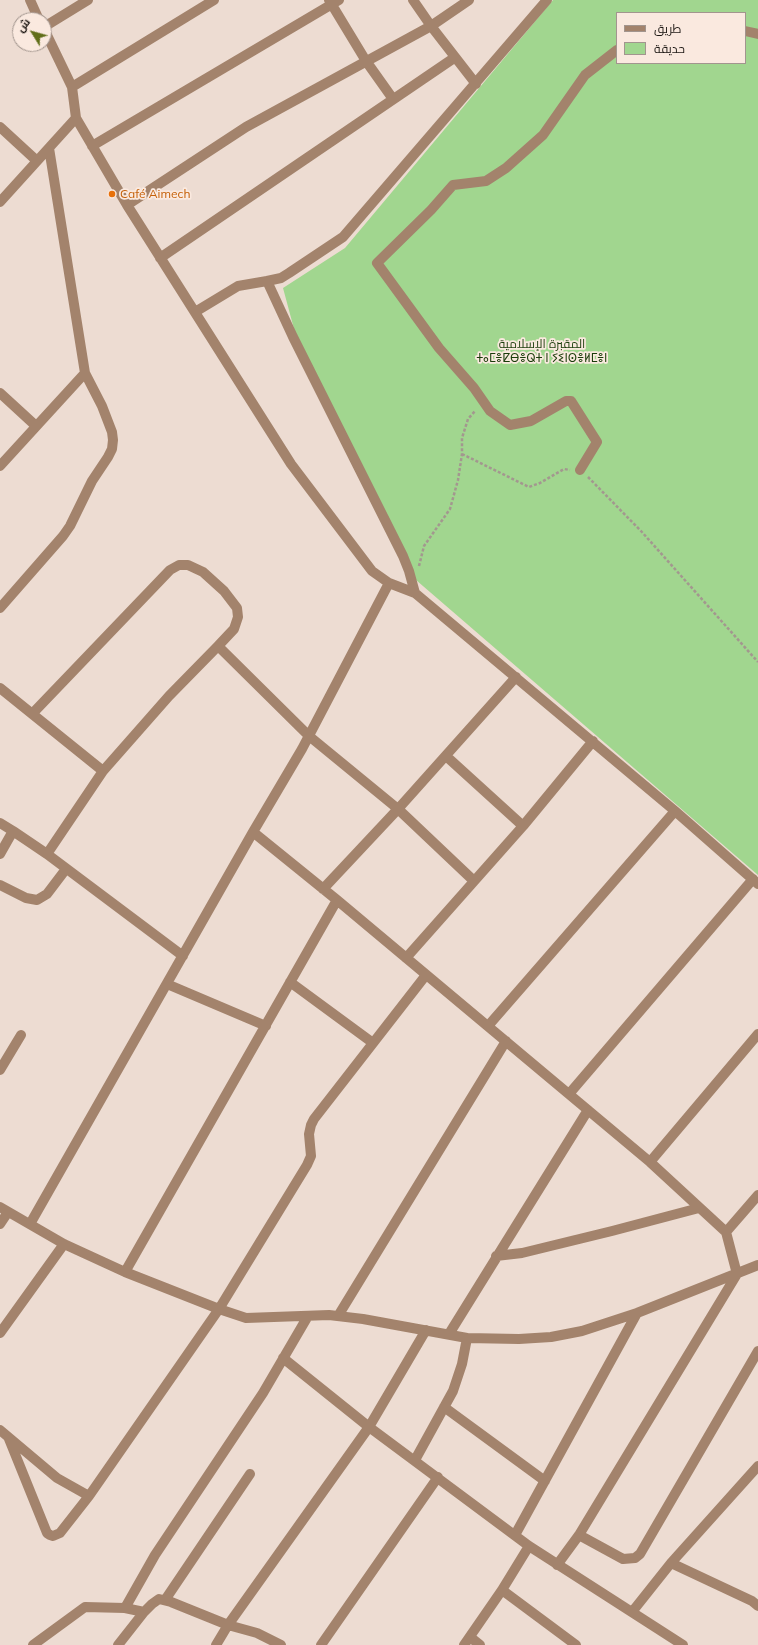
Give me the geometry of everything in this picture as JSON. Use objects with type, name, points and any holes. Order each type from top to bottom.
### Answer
[{"type":"street","points":[[30,0],[35,12]]},
{"type":"street","points":[[52,23],[88,0]]},
{"type":"street","points":[[72,87],[214,0]]},
{"type":"street","points":[[413,0],[454,58],[476,84]]},
{"type":"street","points":[[127,206],[246,127],[431,26],[469,0]]},
{"type":"street","points":[[195,312],[238,286],[281,278],[289,274],[343,237],[547,0]]},
{"type":"street","points":[[92,146],[333,1],[366,61],[393,99]]},
{"type":"street","points":[[746,32],[758,34]]},
{"type":"street","points":[[52,45],[72,87],[76,118],[127,206],[291,464],[372,571],[390,584],[415,593],[593,741],[755,882],[569,1094]]},
{"type":"street","points":[[580,470],[598,442],[571,401],[566,401],[531,421],[510,425],[490,411],[474,388],[439,348],[378,263],[431,210],[453,185],[486,181],[506,168],[522,154],[543,135],[586,75],[616,51]]},
{"type":"street","points":[[160,258],[454,58]]},
{"type":"street","points":[[0,202],[76,118]]},
{"type":"street","points":[[0,127],[37,161]]},
{"type":"street","points":[[0,608],[70,526],[92,481],[112,449],[113,440],[112,432],[102,406],[85,373],[49,148]]},
{"type":"street","points":[[267,281],[315,381],[403,556],[415,593]]},
{"type":"street","points":[[0,466],[85,373]]},
{"type":"street","points":[[0,393],[36,426]]},
{"type":"street","points":[[32,714],[170,570],[179,565],[188,565],[203,572],[224,591],[237,608],[238,617],[234,629],[169,696],[103,771],[47,854]]},
{"type":"street","points":[[30,1224],[309,736],[390,584]]},
{"type":"street","points":[[218,646],[309,736],[398,809],[474,881]]},
{"type":"street","points":[[323,888],[398,809],[516,677]]},
{"type":"street","points":[[0,688],[103,771]]},
{"type":"street","points":[[406,958],[523,826],[593,741]]},
{"type":"street","points":[[446,756],[523,826]]},
{"type":"street","points":[[488,1026],[675,811]]},
{"type":"street","points":[[0,823],[47,854],[183,956]]},
{"type":"street","points":[[0,854],[13,831]]},
{"type":"street","points":[[253,832],[323,888],[650,1162],[726,1232],[737,1274],[579,1534],[557,1565]]},
{"type":"street","points":[[0,885],[26,898],[37,900],[47,894],[66,869]]},
{"type":"street","points":[[125,1272],[337,900]]},
{"type":"street","points":[[8,1438],[47,1533],[53,1536],[60,1533],[89,1496],[219,1309],[308,1165],[311,1156],[309,1134],[314,1119],[426,975]]},
{"type":"street","points":[[290,982],[373,1043]]},
{"type":"street","points":[[167,984],[266,1026]]},
{"type":"street","points":[[650,1162],[758,1034]]},
{"type":"street","points":[[0,1070],[21,1035]]},
{"type":"street","points":[[338,1316],[506,1041]]},
{"type":"street","points":[[449,1334],[588,1110]]},
{"type":"street","points":[[726,1232],[758,1194]]},
{"type":"street","points":[[496,1256],[522,1253],[699,1208]]},
{"type":"street","points":[[0,1224],[4,1210],[64,1244],[125,1272],[246,1318],[316,1315],[338,1316],[363,1319],[467,1338],[519,1339],[551,1337],[582,1331],[637,1313],[737,1274],[758,1264]]},
{"type":"street","points":[[0,1333],[64,1244]]},
{"type":"street","points":[[515,1535],[637,1313]]},
{"type":"street","points":[[125,1608],[155,1556],[263,1393],[308,1316]]},
{"type":"street","points":[[216,1645],[228,1625],[370,1427],[426,1330]]},
{"type":"street","points":[[415,1460],[453,1391],[462,1364],[467,1338]]},
{"type":"street","points":[[579,1534],[623,1559],[635,1558],[640,1554],[758,1351]]},
{"type":"street","points":[[283,1358],[370,1427],[529,1546],[683,1645]]},
{"type":"street","points":[[444,1407],[544,1481]]},
{"type":"street","points":[[0,1430],[57,1478],[89,1496]]},
{"type":"street","points":[[632,1612],[671,1563],[758,1466]]},
{"type":"street","points":[[165,1600],[250,1474]]},
{"type":"street","points":[[320,1645],[438,1477]]},
{"type":"street","points":[[480,1645],[467,1641],[502,1590],[529,1546]]},
{"type":"street","points":[[671,1563],[752,1601],[758,1606]]},
{"type":"street","points":[[502,1590],[576,1645]]},
{"type":"street","points":[[118,1645],[144,1612],[158,1599],[165,1600],[228,1625],[257,1632],[281,1645]]},
{"type":"street","points":[[33,1645],[85,1607],[125,1608],[144,1612]]},
{"type":"path","points":[[418,568],[424,546],[450,509],[458,480],[462,454],[462,438],[468,419],[484,401]]},
{"type":"path","points":[[462,454],[529,487],[540,484],[564,469],[580,470],[641,531],[758,662]]},
{"type":"green space","name":"المقبرة الإسلامية ⵜⴰⵎⴻⵇⴱⴻⵕⵜ ⵏ ⵢⵉⵏⵙⴻⵍⵎⴻⵏ","points":[[553,0],[758,0],[758,875],[416,580],[297,340],[283,288],[345,248]]},
{"type":"place","name":"Café Aimech","points":[[112,194]]}]
